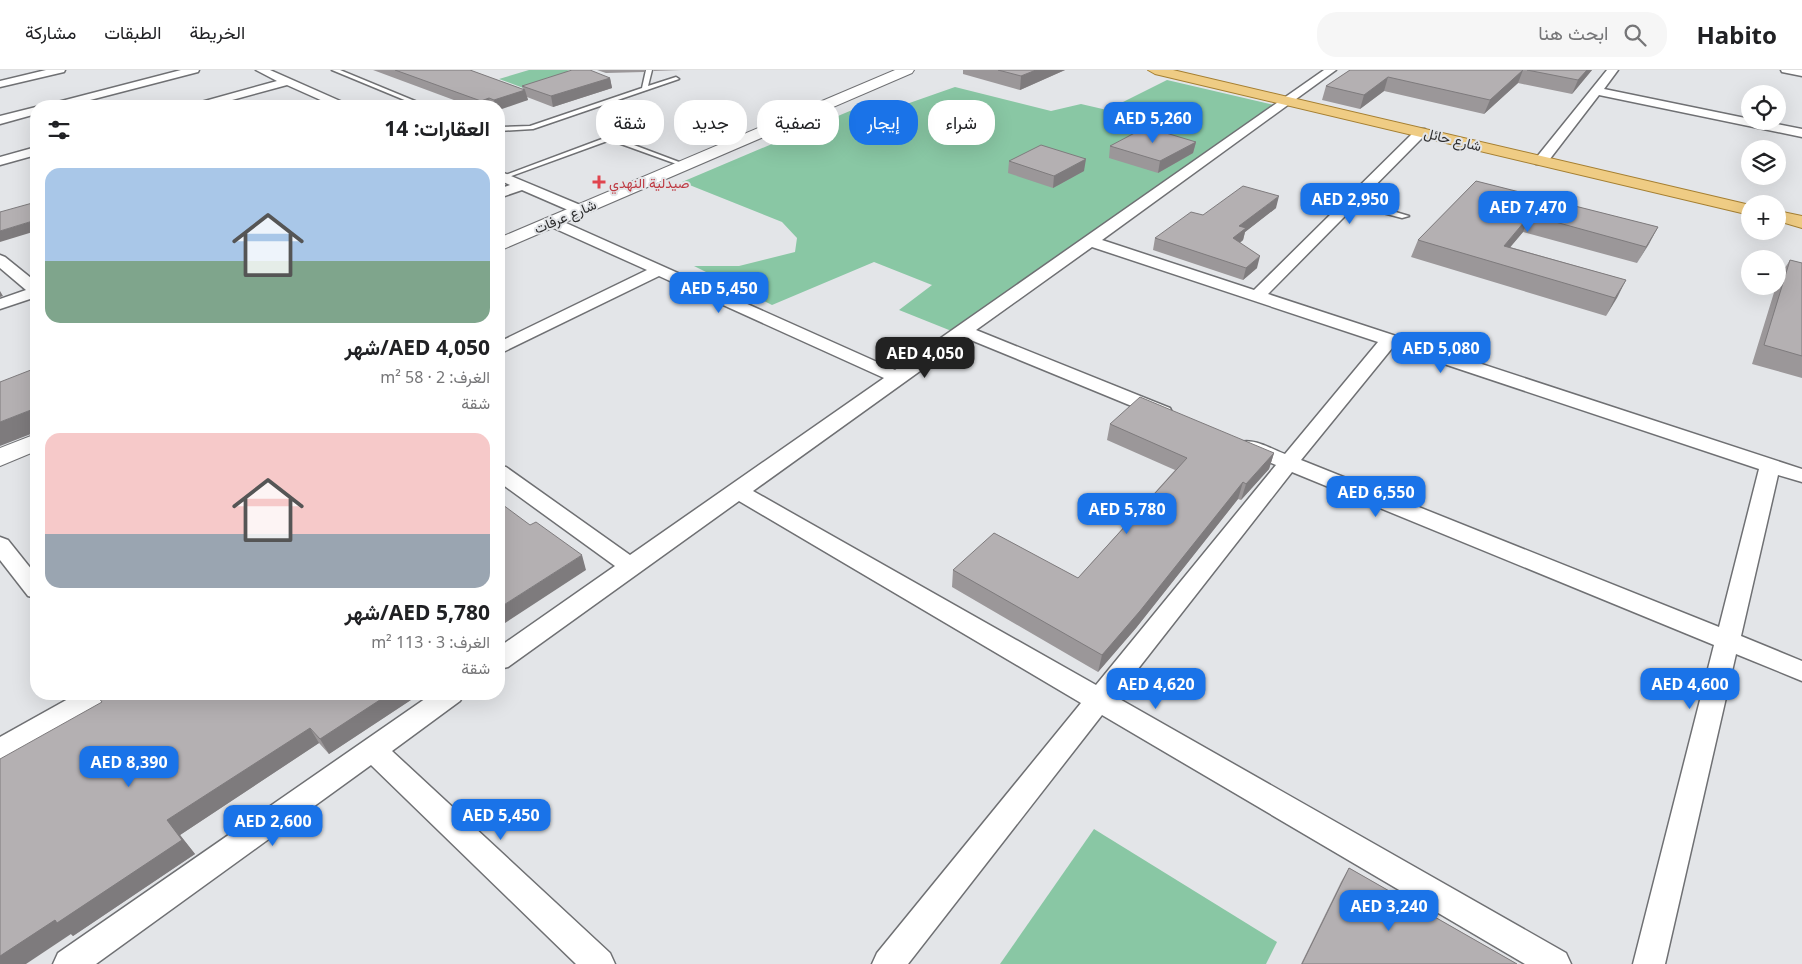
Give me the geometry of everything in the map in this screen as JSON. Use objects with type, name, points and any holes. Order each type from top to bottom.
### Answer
[{"type":"main road","name":"شارع حائل","points":[[1156,70],[1741,208]]},
{"type":"main road","points":[[1786,218],[1802,222]]},
{"type":"street","points":[[0,84],[60,70]]},
{"type":"street","points":[[77,100],[194,70]]},
{"type":"street","points":[[261,70],[329,100]]},
{"type":"street","name":"شارع عرفات","points":[[505,242],[907,70]]},
{"type":"street","points":[[505,656],[1289,101],[1330,70]]},
{"type":"street","points":[[1541,161],[1613,70]]},
{"type":"street","points":[[1786,70],[1802,73]]},
{"type":"street","points":[[220,100],[287,82]]},
{"type":"street","points":[[1596,91],[1802,133]]},
{"type":"street","points":[[0,120],[30,112]]},
{"type":"street","points":[[1257,296],[1421,132]]},
{"type":"street","points":[[0,161],[30,153]]},
{"type":"street","points":[[505,177],[580,210]]},
{"type":"street","points":[[505,192],[522,185]]},
{"type":"street","points":[[552,222],[898,378]]},
{"type":"street","points":[[1090,242],[1802,476]]},
{"type":"street","points":[[0,260],[29,276]]},
{"type":"street","points":[[505,346],[660,270]]},
{"type":"street","points":[[0,304],[30,293]]},
{"type":"street","points":[[964,331],[1177,418]]},
{"type":"street","points":[[888,964],[1288,462],[1389,340]]},
{"type":"street","points":[[1232,440],[1802,671]]},
{"type":"street","points":[[0,458],[30,445]]},
{"type":"street","points":[[1649,964],[1770,465]]},
{"type":"street","points":[[505,476],[631,567]]},
{"type":"street","points":[[738,491],[1555,964]]},
{"type":"street","points":[[0,545],[30,578]]},
{"type":"street","points":[[0,750],[88,700]]},
{"type":"street","points":[[69,964],[442,700]]},
{"type":"street","points":[[372,749],[598,964]]},
{"type":"lane","points":[[335,70],[409,100]]},
{"type":"lane","points":[[645,89],[648,70]]},
{"type":"lane","points":[[505,129],[531,128],[676,79]]},
{"type":"lane","points":[[505,175],[610,138],[684,165]]},
{"type":"lane","points":[[1352,202],[1405,216]]},
{"type":"green space","points":[[529,70],[567,70],[576,73],[526,89],[499,79]]},
{"type":"green space","points":[[1167,80],[1274,105],[959,334],[899,310],[932,285],[874,262],[772,305],[694,266],[739,266],[795,252],[797,238],[782,222],[682,182],[769,145],[839,145],[839,116],[849,111],[849,145],[918,145],[918,100],[955,87],[1051,111],[1081,104],[1107,110]]},
{"type":"green space","points":[[1094,829],[1277,942],[1266,964],[1000,964]]},
{"type":"building","points":[[395,70],[470,70],[525,90],[494,100],[489,98],[478,100]]},
{"type":"building","points":[[572,70],[590,70],[610,78],[551,96],[522,86]]},
{"type":"building","points":[[998,70],[1036,70],[1021,76]]},
{"type":"building","points":[[1350,70],[1523,70],[1490,100],[1388,77],[1364,95],[1326,86]]},
{"type":"building","points":[[1527,70],[1587,70],[1578,80]]},
{"type":"building","points":[[1146,127],[1196,142],[1160,161],[1110,146]]},
{"type":"building","points":[[1041,145],[1086,159],[1054,176],[1009,161]]},
{"type":"building","points":[[1476,181],[1658,227],[1646,247],[1530,215],[1504,246],[1626,280],[1615,298],[1418,240]]},
{"type":"building","points":[[1243,186],[1279,196],[1239,226],[1246,228],[1233,238],[1260,256],[1246,268],[1155,238],[1191,212],[1203,215]]},
{"type":"building","points":[[30,204],[30,222],[0,231],[0,212]]},
{"type":"building","points":[[1790,260],[1802,263],[1802,356],[1764,345],[1779,295],[1786,295],[1786,273]]},
{"type":"building","points":[[30,370],[30,410],[0,422],[0,382]]},
{"type":"building","points":[[1140,397],[1274,453],[1246,484],[1243,482],[1140,611],[1102,655],[953,570],[994,533],[1078,578],[1187,458],[1110,424]]},
{"type":"building","points":[[505,506],[530,525],[536,522],[582,555],[505,604]]},
{"type":"building","points":[[100,700],[380,700],[320,739],[310,728],[167,820],[182,840],[57,923],[55,920],[0,956],[0,759],[102,702]]},
{"type":"building","points":[[1349,868],[1517,964],[1302,964]]},
{"type":"place","name":"صيدلية النهدي","points":[[599,182]]}]
